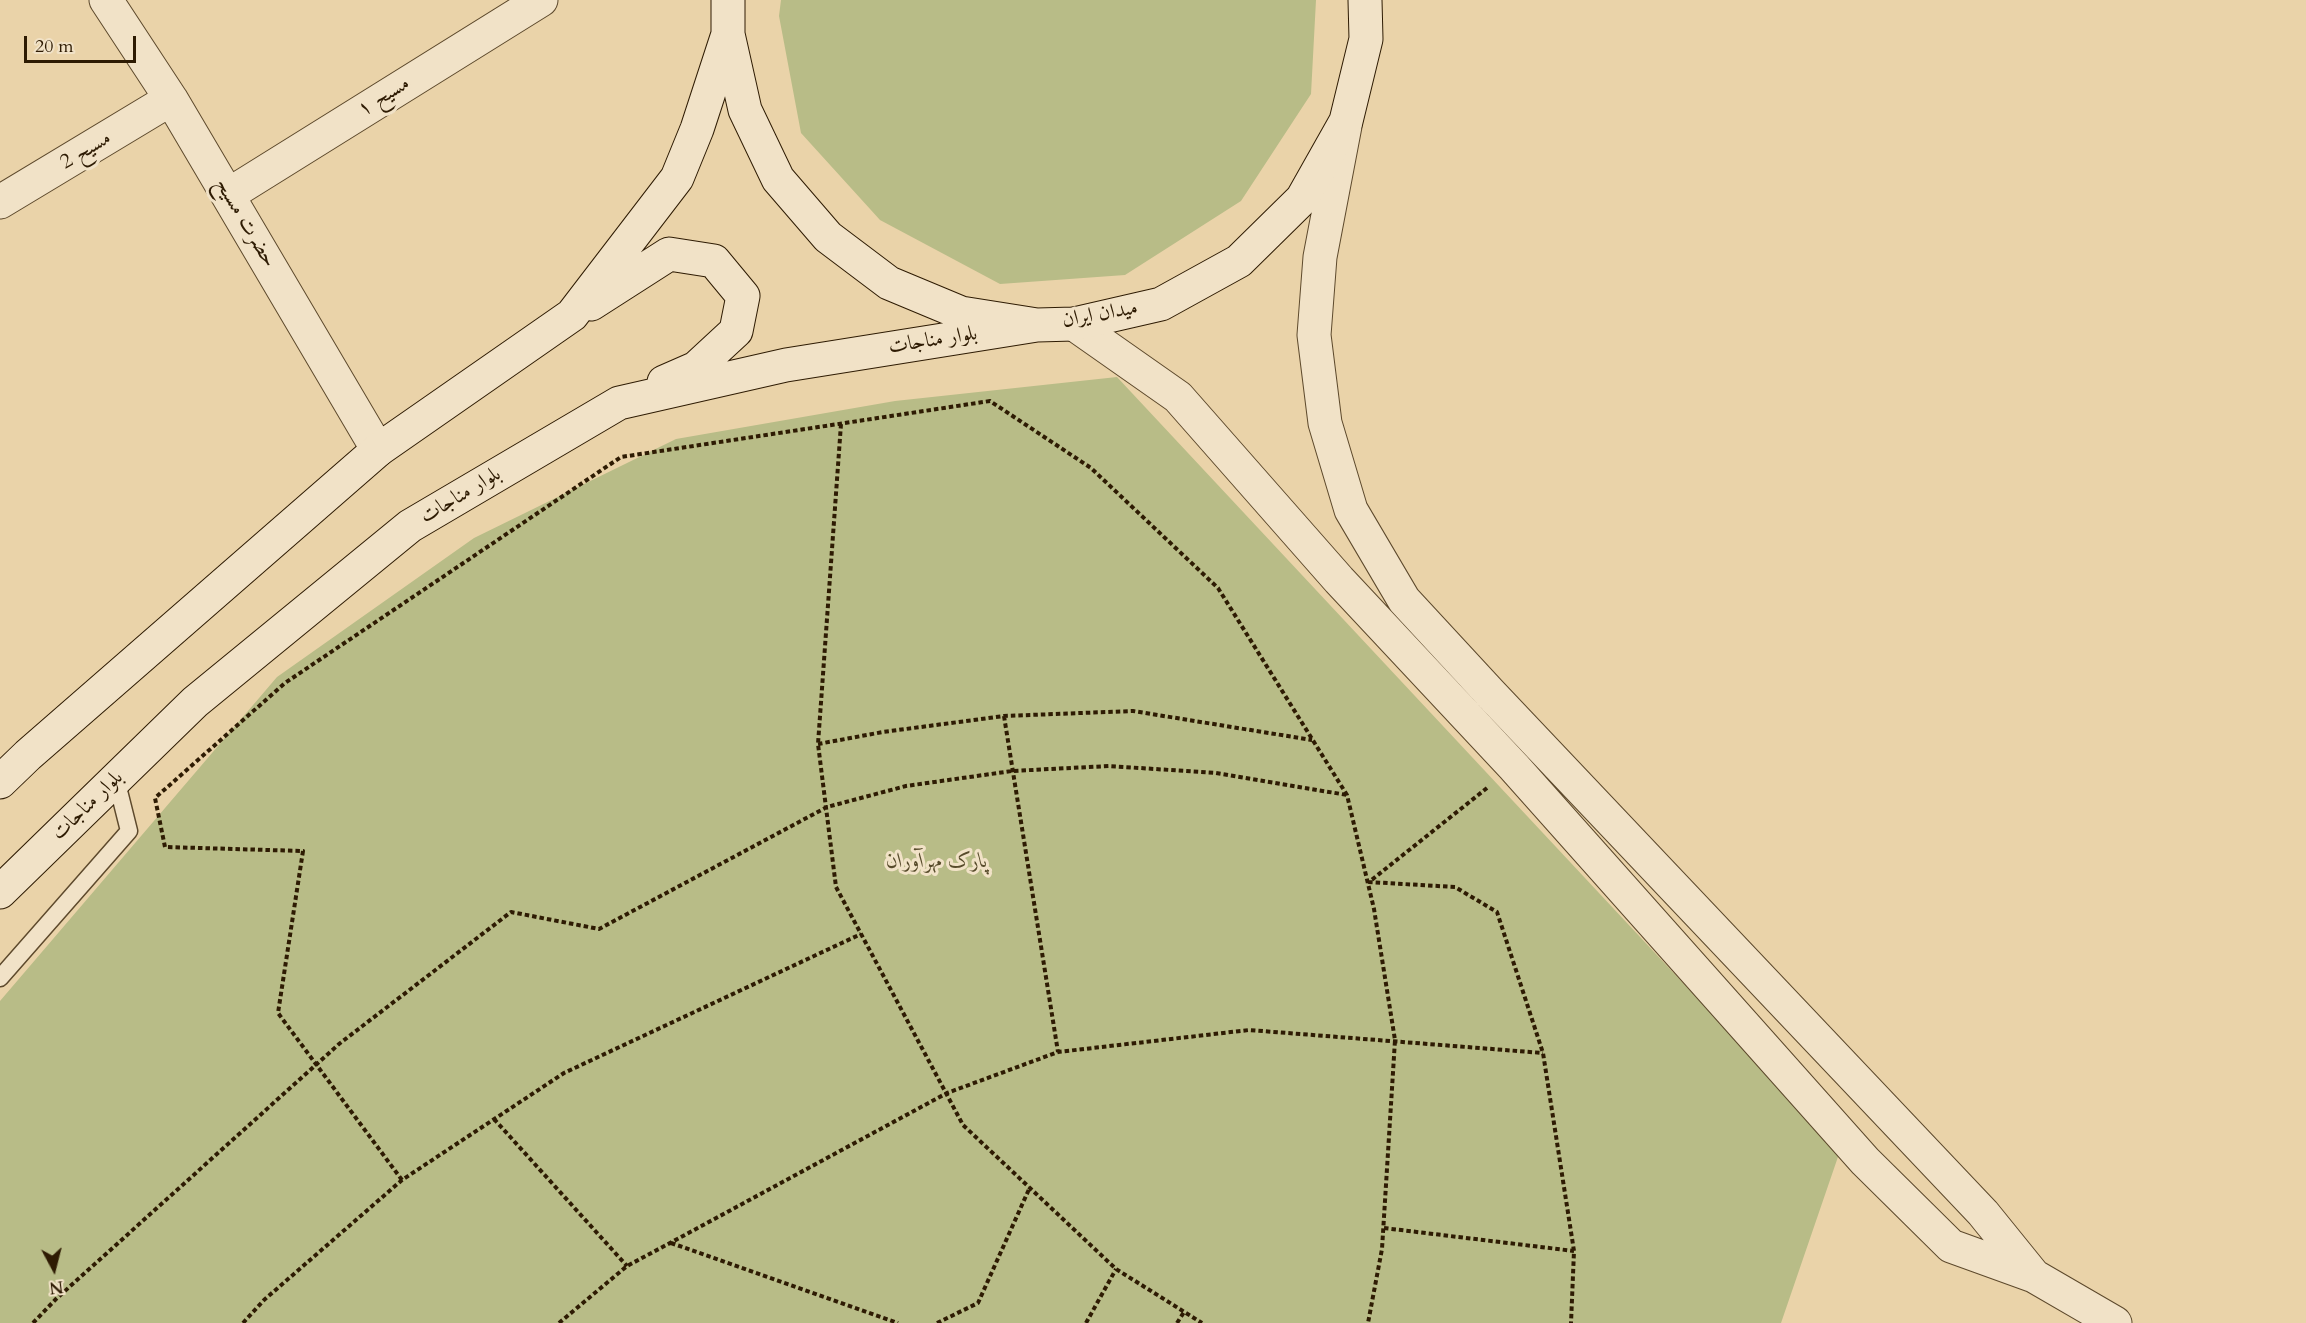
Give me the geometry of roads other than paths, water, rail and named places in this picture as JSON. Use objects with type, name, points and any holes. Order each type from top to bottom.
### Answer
[{"type":"street","name":"حضرت مسیح","points":[[106,0],[171,99],[378,450]]},
{"type":"street","name":"مسیح ۱","points":[[228,195],[541,0]]},
{"type":"street","name":"میدان ایران","points":[[728,0],[728,34],[745,110],[778,178],[828,237],[899,288],[961,313],[1037,324],[1074,324],[1161,304],[1239,261],[1302,199],[1346,121],[1366,39],[1365,0]]},
{"type":"street","points":[[572,315],[677,178],[697,129],[728,34]]},
{"type":"street","name":"مسیح 2","points":[[0,202],[171,99]]},
{"type":"street","points":[[1346,121],[1320,257],[1314,335],[1324,423],[1351,510],[1404,600],[1506,711],[1975,1204],[2034,1276]]},
{"type":"street","points":[[0,782],[28,755],[378,450],[572,315],[669,254],[714,261],[743,296],[736,331],[696,368],[619,403]]},
{"type":"street","name":"بلوار مناجات","points":[[0,892],[195,702],[410,526],[619,403],[786,365],[1037,324]]},
{"type":"street","points":[[1074,324],[1178,397],[1339,580],[1514,767],[1880,1177],[1952,1246],[2034,1276],[2115,1323]]},
{"type":"lane","points":[[0,978],[129,831],[116,779]]},
{"type":"park label","name":"پارک مهرآوران","points":[[937,862]]}]
